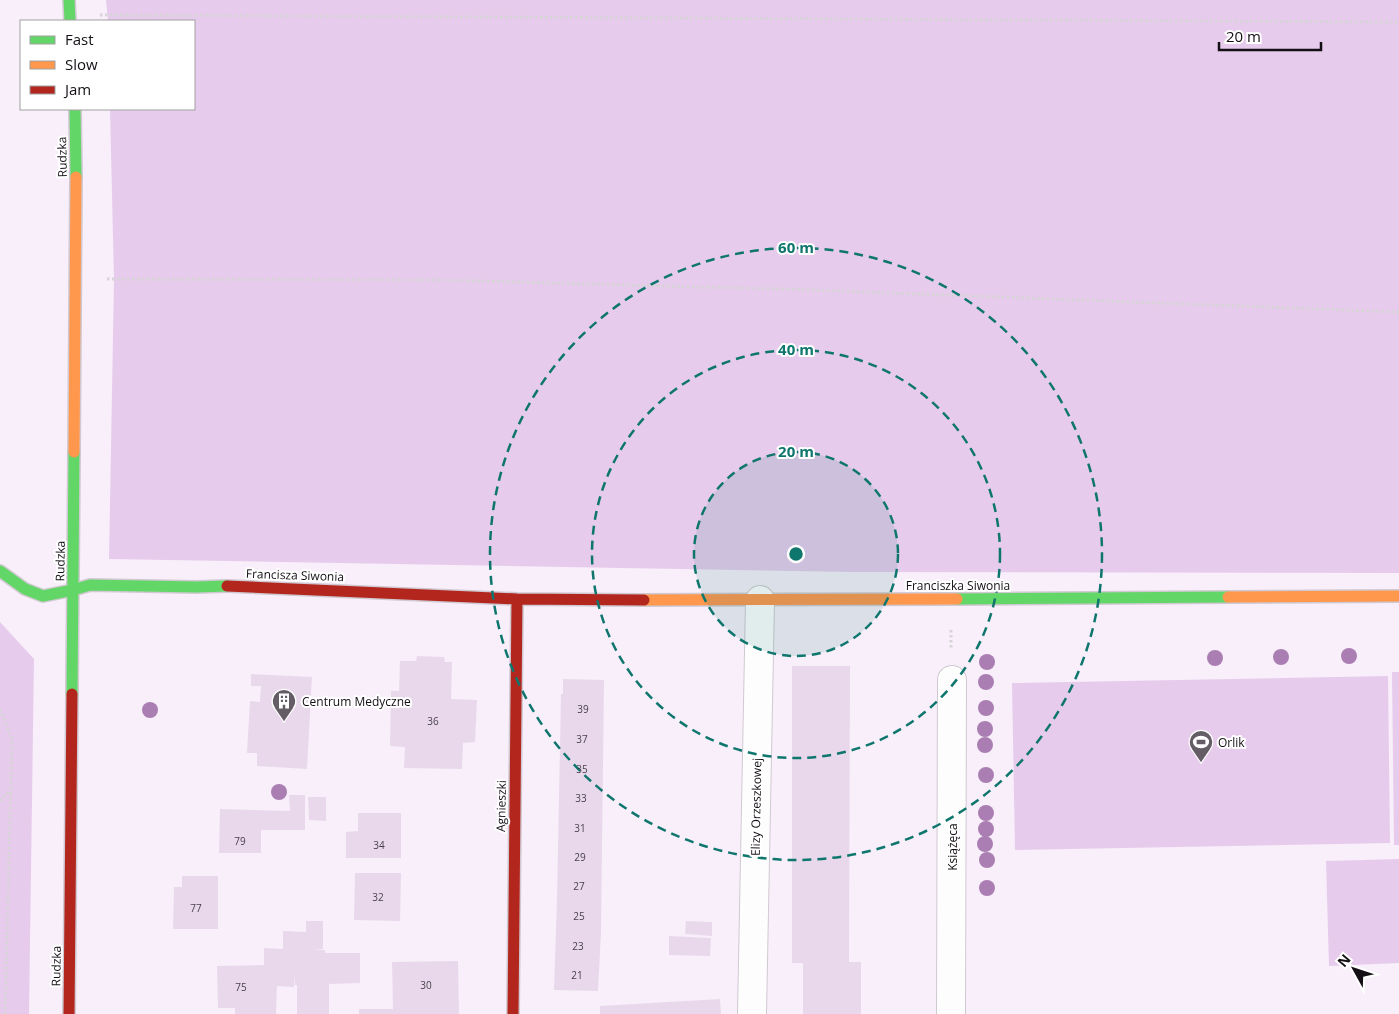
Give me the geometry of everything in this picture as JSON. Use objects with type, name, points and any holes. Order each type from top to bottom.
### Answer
[{"type":"street","points":[[69,0],[70,18]]},
{"type":"street","name":"Rudzka","points":[[70,1014],[76,277],[75,110]]},
{"type":"street","name":"Francisza Siwonia","points":[[0,571],[25,589],[43,596],[90,585],[228,586],[517,599]]},
{"type":"street","name":"Franciszka Siwonia","points":[[517,599],[760,600],[1399,596]]},
{"type":"street","name":"Agnieszki","points":[[513,1014],[517,599]]},
{"type":"street","name":"Elizy Orzeszkowej","points":[[752,1014],[760,600]]},
{"type":"street","name":"Książęca","points":[[951,1014],[952,680]]},
{"type":"path","points":[[70,18],[108,15],[1399,22]]},
{"type":"path","points":[[76,277],[114,280],[451,280],[803,290],[1399,312]]},
{"type":"path","points":[[950,599],[952,680]]},
{"type":"path","points":[[0,709],[12,740],[5,1014]]},
{"type":"path","points":[[0,801],[10,790]]},
{"type":"shaded area","points":[[106,0],[1399,0],[1399,573],[854,572],[109,559],[114,280],[110,110],[195,110],[195,20],[108,20]]},
{"type":"shaded area","points":[[0,622],[34,659],[29,1014],[0,1014]]},
{"type":"shaded area","points":[[1392,672],[1399,672],[1399,845],[1394,845]]},
{"type":"shaded area","name":"Orlik","points":[[1388,676],[1390,843],[1015,850],[1012,683]]},
{"type":"shaded area","points":[[1399,859],[1399,963],[1329,966],[1326,861]]},
{"type":"building","points":[[417,656],[444,657],[445,662],[452,662],[451,699],[477,700],[475,742],[463,743],[462,769],[404,768],[405,747],[390,746],[391,691],[399,691],[400,661],[416,661]]},
{"type":"building","points":[[792,666],[850,666],[849,962],[861,962],[861,1014],[803,1014],[803,963],[792,963]]},
{"type":"building","name":"Centrum Medyczne","points":[[251,674],[312,677],[307,769],[257,766],[257,753],[247,753],[250,701],[260,702],[261,686],[251,686]]},
{"type":"building","points":[[563,679],[604,680],[601,932],[598,991],[554,990],[561,694],[563,694]]},
{"type":"building","points":[[289,795],[305,795],[305,830],[261,830],[261,853],[219,853],[220,809],[290,811]]},
{"type":"building","points":[[308,797],[326,797],[326,821],[309,820]]},
{"type":"building","points":[[358,813],[401,813],[401,858],[346,858],[346,832],[358,831]]},
{"type":"building","points":[[355,873],[401,873],[400,921],[354,920]]},
{"type":"building","points":[[182,876],[218,876],[218,929],[173,929],[174,887],[182,887]]},
{"type":"building","points":[[306,921],[323,921],[323,949],[312,949],[325,950],[325,953],[360,953],[360,983],[329,984],[329,1014],[297,1014],[295,973],[294,987],[277,986],[276,1014],[235,1014],[235,1008],[218,1008],[217,966],[264,965],[264,948],[283,949],[283,931],[306,932]]},
{"type":"building","points":[[686,921],[712,922],[712,936],[685,934]]},
{"type":"building","points":[[669,936],[711,938],[710,956],[669,955]]},
{"type":"building","points":[[458,961],[459,1014],[359,1014],[359,1009],[393,1009],[392,962]]},
{"type":"building","points":[[720,999],[721,1014],[600,1014],[600,1006]]},
{"type":"traffic: fast","points":[[69,0],[70,20]]},
{"type":"traffic: fast","points":[[75,110],[76,177]]},
{"type":"traffic: fast","points":[[72,694],[74,452]]},
{"type":"traffic: fast","points":[[0,571],[25,589],[43,596],[90,585],[227,586]]},
{"type":"traffic: fast","points":[[957,599],[1228,597]]},
{"type":"traffic: slow","points":[[74,452],[76,177]]},
{"type":"traffic: slow","points":[[1228,597],[1399,596]]},
{"type":"traffic: slow","points":[[644,600],[957,599]]},
{"type":"traffic: jam","points":[[227,586],[517,599],[644,600]]},
{"type":"traffic: jam","points":[[513,1014],[517,599]]},
{"type":"traffic: jam","points":[[69,1014],[72,694]]},
{"type":"place","name":"Centrum Medyczne","points":[[284,722]]},
{"type":"place","name":"Orlik","points":[[1201,763]]}]
